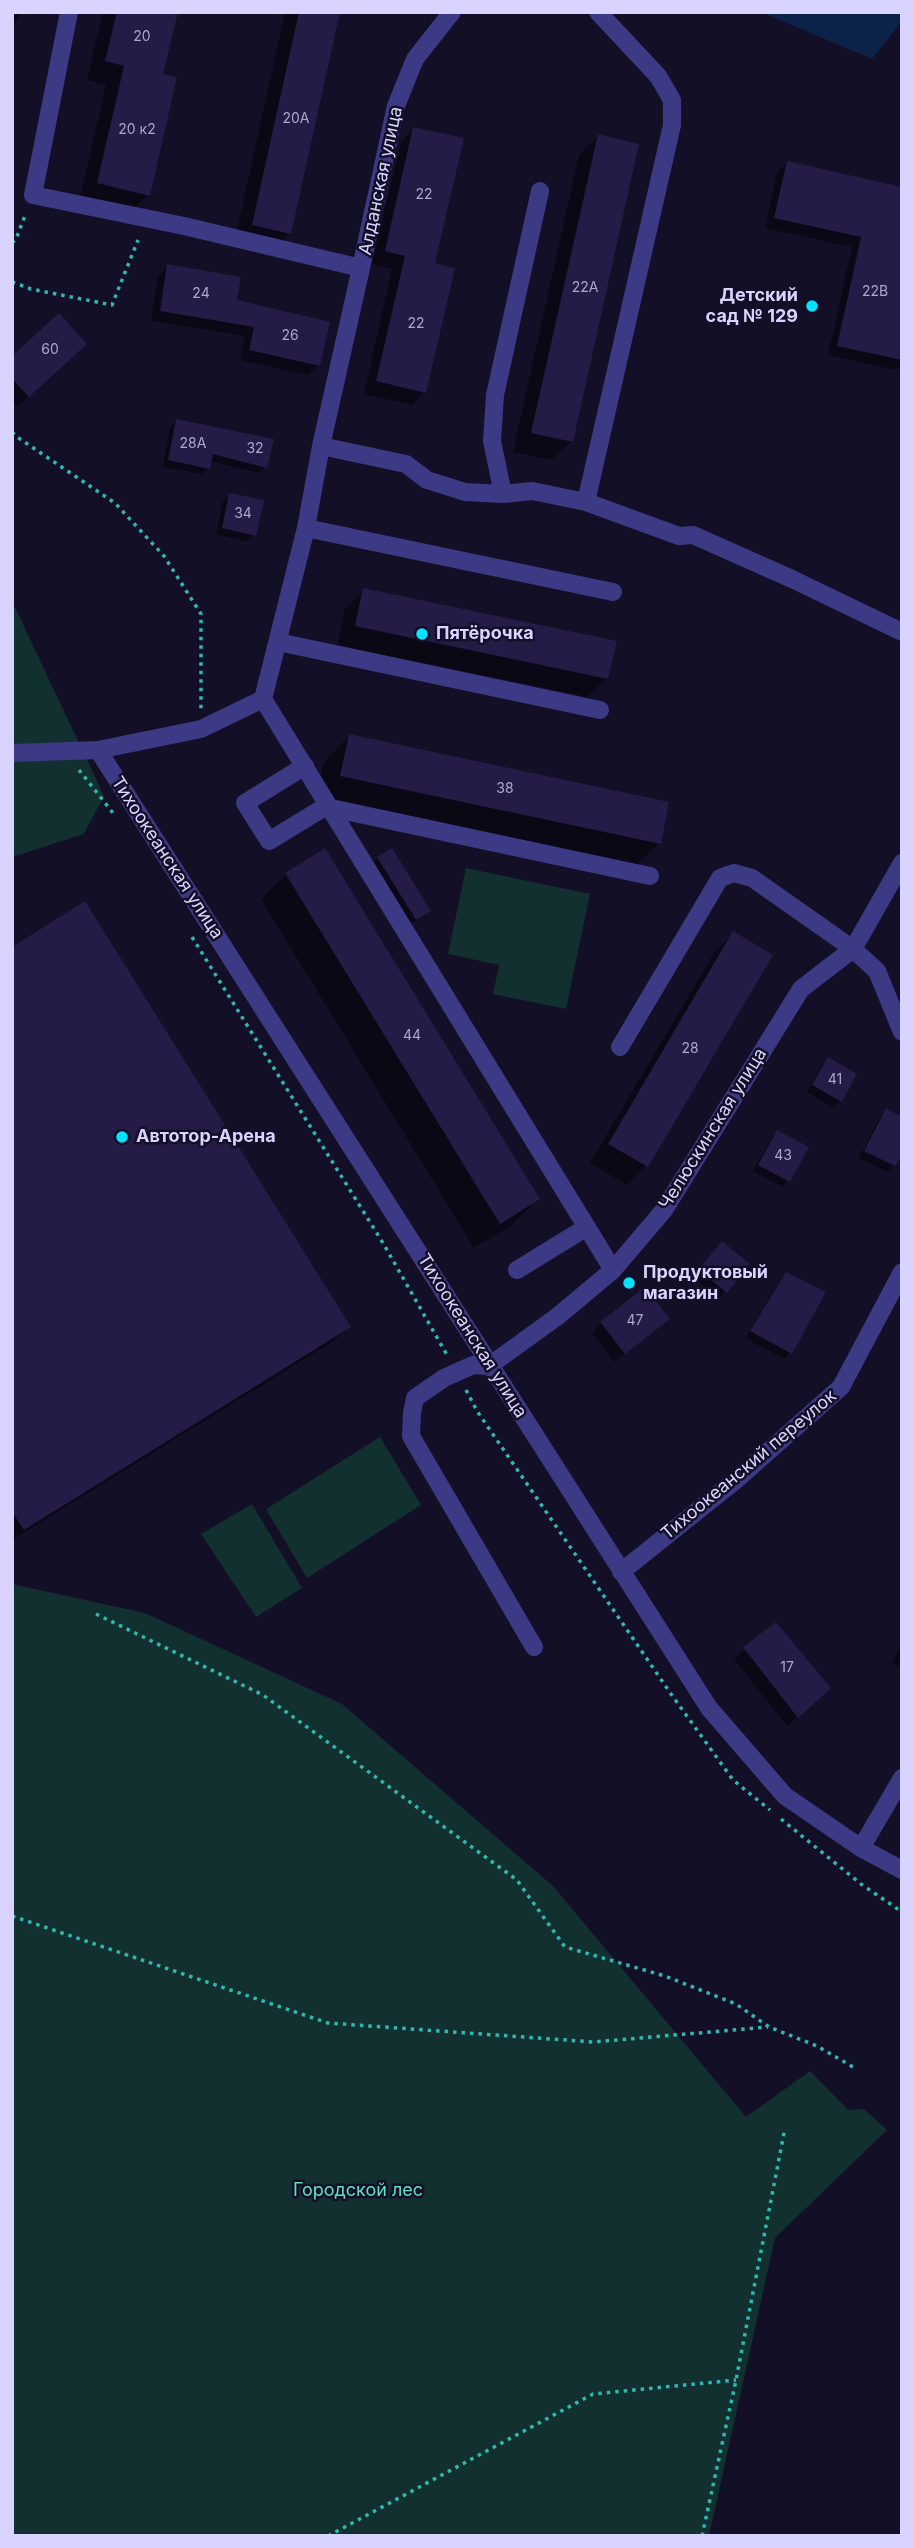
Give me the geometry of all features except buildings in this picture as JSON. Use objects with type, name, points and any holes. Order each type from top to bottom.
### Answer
[{"type":"street","points":[[33,195],[69,12]]},
{"type":"street","name":"Алданская улица","points":[[33,195],[184,226],[361,268],[396,106],[415,59],[452,12]]},
{"type":"street","points":[[586,502],[672,125],[671,100],[658,76],[597,12]]},
{"type":"street","points":[[503,495],[492,441],[495,395],[540,191]]},
{"type":"street","points":[[361,268],[321,446],[306,528],[263,699],[613,1270]]},
{"type":"street","points":[[321,446],[406,464],[428,480],[465,492],[503,495],[532,491],[586,502],[679,536],[693,535],[902,632]]},
{"type":"street","points":[[306,528],[612,592]]},
{"type":"street","points":[[278,642],[600,710]]},
{"type":"street","points":[[12,753],[97,750],[201,729],[263,699]]},
{"type":"street","name":"Тихоокеанская улица","points":[[97,750],[709,1708],[785,1796],[861,1848],[902,1870]]},
{"type":"street","points":[[305,766],[245,803],[269,841],[330,807],[650,876]]},
{"type":"street","name":"Челюскинская улица","points":[[489,1366],[558,1316],[613,1270],[664,1210],[801,989],[853,949],[902,863]]},
{"type":"street","points":[[620,1047],[720,878],[734,873],[752,878],[853,949],[877,971],[902,1032]]},
{"type":"street","points":[[517,1270],[587,1227]]},
{"type":"street","name":"Тихоокеанский переулок","points":[[621,1572],[736,1480],[841,1387],[902,1272]]},
{"type":"street","points":[[489,1366],[473,1365],[444,1378],[415,1398],[411,1413],[411,1436],[534,1647]]},
{"type":"street","points":[[861,1848],[902,1778]]},
{"type":"path","points":[[12,243],[16,240],[33,195]]},
{"type":"path","points":[[12,282],[31,289],[112,305],[138,240]]},
{"type":"path","points":[[12,432],[115,503],[164,556],[201,614],[201,729]]},
{"type":"path","points":[[96,1614],[275,1703],[517,1880],[565,1947],[664,1976],[736,2004],[769,2027],[817,2046],[853,2067]]},
{"type":"path","points":[[12,1916],[328,2023],[593,2042],[769,2027]]},
{"type":"path","points":[[702,2536],[736,2381],[785,2128]]},
{"type":"path","points":[[328,2536],[593,2394],[736,2381]]},
{"type":"green space","points":[[12,601],[104,796],[84,834],[12,857]]},
{"type":"green space","points":[[466,868],[590,894],[566,1009],[493,994],[499,965],[448,954]]},
{"type":"green space","points":[[380,1437],[421,1505],[307,1578],[266,1509]]},
{"type":"green space","points":[[252,1504],[302,1588],[256,1617],[201,1534]]},
{"type":"green space","name":"Городской лес","points":[[12,1584],[145,1613],[342,1704],[553,1886],[746,2117],[810,2071],[848,2110],[864,2109],[887,2130],[775,2238],[709,2536],[12,2536]]},
{"type":"water","points":[[761,12],[902,12],[902,21],[872,59]]},
{"type":"place","name":"Детский сад № 129","points":[[812,306]]},
{"type":"place","name":"Пятёрочка","points":[[422,634]]},
{"type":"place","name":"Автотор-Арена","points":[[122,1137]]},
{"type":"place","name":"Продуктовый магазин","points":[[629,1283]]}]
